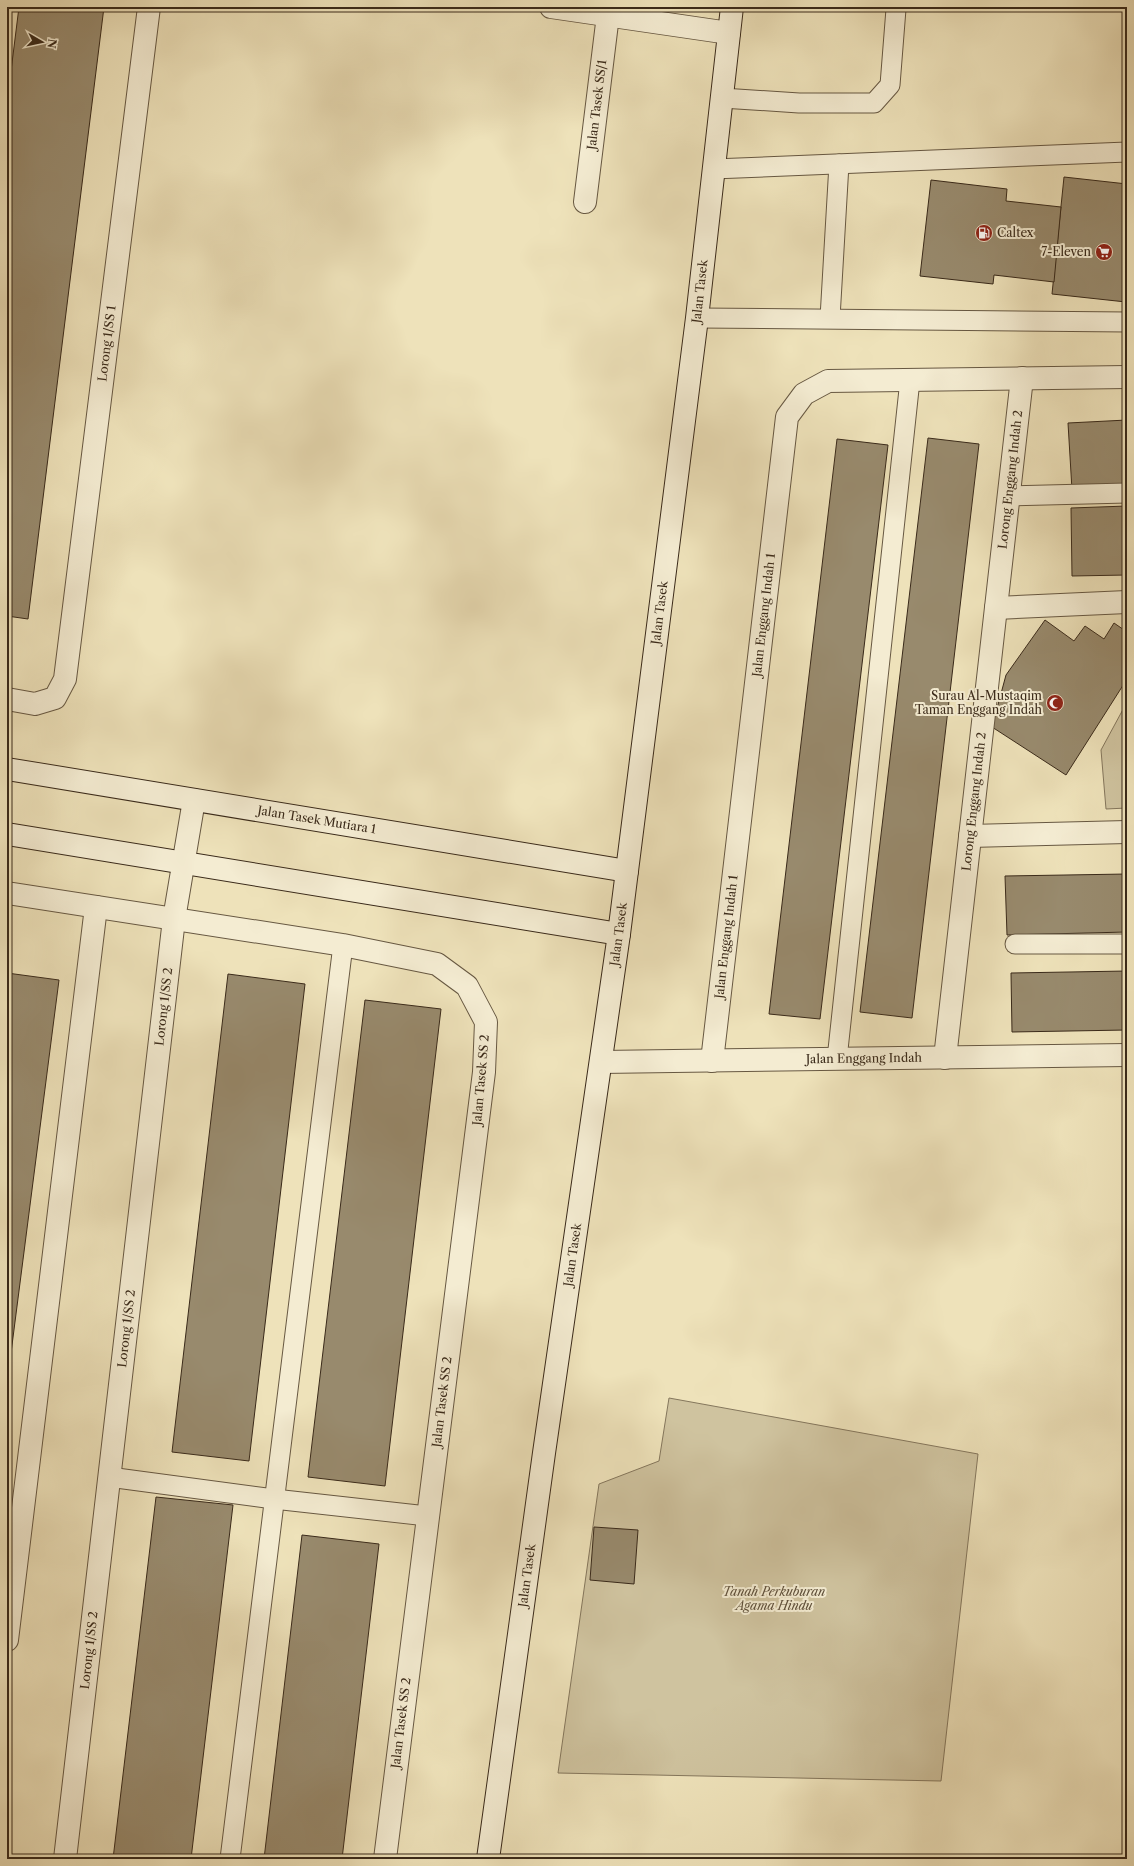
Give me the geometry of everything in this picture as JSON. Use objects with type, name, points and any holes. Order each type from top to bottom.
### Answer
[{"type":"street","name":"Lorong 1/SS 1","points":[[7,699],[35,704],[55,698],[65,680],[149,7]]},
{"type":"street","points":[[551,7],[608,11],[729,33]]},
{"type":"street","name":"Jalan Tasek","points":[[488,1859],[545,1445],[619,934],[697,318],[732,7]]},
{"type":"street","name":"Jalan Tasek SS/1","points":[[585,202],[608,11]]},
{"type":"street","name":"Jalan Enggang Indah 1","points":[[712,1061],[787,416],[804,394],[828,381],[1127,377]]},
{"type":"street","name":"Lorong Enggang Indah 2","points":[[945,1058],[1022,378]]},
{"type":"street","points":[[996,608],[1127,602]]},
{"type":"street","name":"Jalan Tasek Mutiara 1","points":[[7,769],[627,871]]},
{"type":"street","name":"Lorong 1/SS 2","points":[[65,1859],[174,919],[194,800]]},
{"type":"street","points":[[970,836],[1127,832]]},
{"type":"street","points":[[7,834],[619,934]]},
{"type":"street","points":[[7,893],[343,945]]},
{"type":"street","points":[[7,1640],[96,907]]},
{"type":"street","name":"Jalan Tasek SS 2","points":[[343,945],[437,964],[467,986],[486,1022],[484,1072],[385,1859]]},
{"type":"street","name":"Jalan Enggang Indah","points":[[601,1062],[1127,1056]]},
{"type":"lane","points":[[722,98],[799,103],[874,103],[890,85],[896,9],[894,7]]},
{"type":"lane","points":[[713,169],[1127,152]]},
{"type":"lane","points":[[830,318],[839,164]]},
{"type":"lane","points":[[697,318],[830,318],[1127,322]]},
{"type":"lane","points":[[837,1059],[910,380]]},
{"type":"lane","points":[[1009,496],[1127,493]]},
{"type":"lane","points":[[1016,944],[1127,944]]},
{"type":"lane","points":[[230,1859],[343,945]]},
{"type":"lane","points":[[109,1476],[274,1499],[427,1516]]},
{"type":"green space","points":[[1127,702],[1127,808],[1106,809],[1101,750]]},
{"type":"green space","name":"Tanah Perkuburan Agama Hindu","points":[[669,1398],[978,1454],[941,1781],[558,1773],[599,1484],[659,1461]]},
{"type":"building","points":[[19,7],[104,7],[28,619],[7,616],[7,103]]},
{"type":"building","points":[[1064,177],[1127,184],[1126,302],[1052,294]]},
{"type":"building","points":[[931,180],[1007,189],[1006,201],[1061,207],[1054,282],[994,275],[993,284],[920,276]]},
{"type":"building","points":[[1127,420],[1127,487],[1072,490],[1068,423]]},
{"type":"building","points":[[928,438],[979,444],[912,1018],[860,1012]]},
{"type":"building","points":[[837,439],[888,445],[820,1019],[769,1014]]},
{"type":"building","points":[[1127,506],[1127,575],[1072,576],[1071,508]]},
{"type":"building","name":"Surau Al-Mustaqim Taman Enggang Indah","points":[[1045,620],[1074,641],[1085,626],[1104,639],[1114,623],[1127,632],[1127,679],[1066,775],[992,727],[1006,675]]},
{"type":"building","points":[[1127,874],[1127,932],[1007,935],[1005,876]]},
{"type":"building","points":[[1127,971],[1127,1030],[1012,1032],[1011,973]]},
{"type":"building","points":[[7,973],[59,980],[7,1384]]},
{"type":"building","points":[[228,974],[305,984],[249,1461],[172,1452]]},
{"type":"building","points":[[365,1000],[441,1009],[385,1486],[308,1477]]},
{"type":"building","points":[[156,1497],[233,1505],[191,1859],[113,1859]]},
{"type":"building","points":[[594,1527],[638,1530],[634,1584],[590,1580]]},
{"type":"building","points":[[302,1535],[379,1544],[342,1859],[264,1859]]},
{"type":"place","name":"Caltex","points":[[984,233]]},
{"type":"place","name":"7-Eleven","points":[[1104,252]]},
{"type":"place","name":"Surau Al-Mustaqim Taman Enggang Indah","points":[[1055,703]]}]
